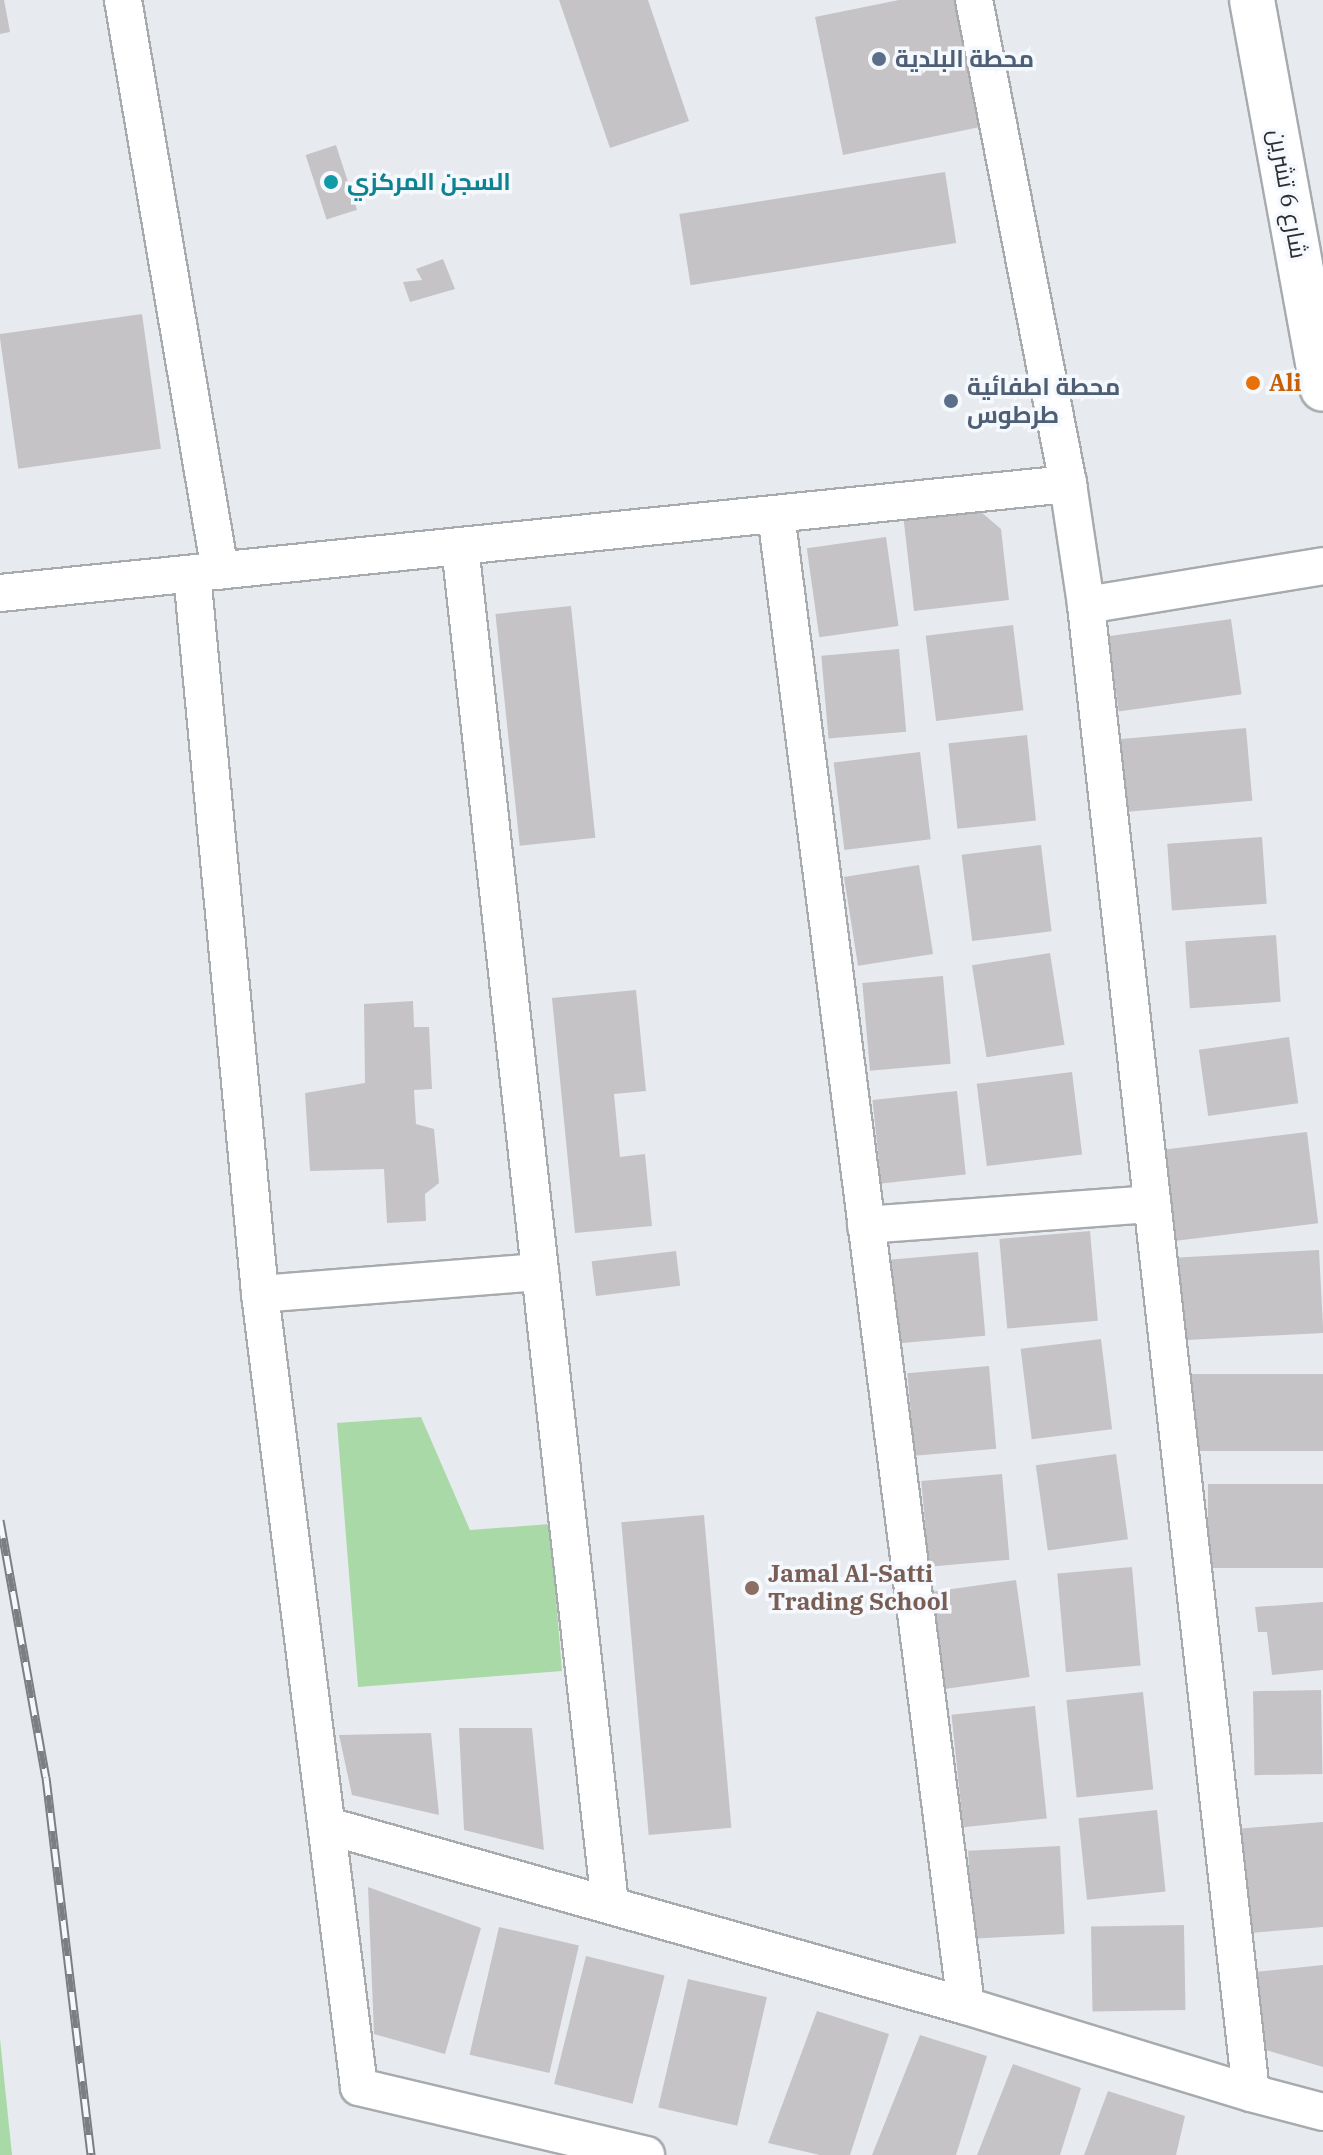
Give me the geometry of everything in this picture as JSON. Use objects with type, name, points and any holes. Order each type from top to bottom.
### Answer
[{"type":"main road","name":"شارع 6 تشرين","points":[[1252,0],[1323,389]]},
{"type":"street","points":[[123,0],[206,572],[260,1294],[359,2087],[646,2155]]},
{"type":"street","points":[[974,0],[1068,484],[1086,605],[1251,2093]]},
{"type":"street","points":[[0,593],[1068,484]]},
{"type":"street","points":[[776,514],[966,2006]]},
{"type":"street","points":[[460,546],[610,1905]]},
{"type":"street","points":[[1086,605],[1323,566]]},
{"type":"street","points":[[866,1225],[1152,1204]]},
{"type":"street","points":[[260,1294],[540,1272]]},
{"type":"street","points":[[328,1826],[966,2006],[1323,2112]]},
{"type":"green space","points":[[421,1417],[470,1530],[550,1524],[562,1671],[358,1687],[337,1423]]},
{"type":"green space","points":[[0,2039],[12,2155],[0,2155]]},
{"type":"building","points":[[0,0],[4,0],[10,32],[0,34]]},
{"type":"building","points":[[559,0],[648,0],[689,121],[610,148]]},
{"type":"building","points":[[899,0],[964,0],[990,125],[843,155],[815,17]]},
{"type":"building","name":"السجن المركزي","points":[[336,145],[357,210],[327,220],[306,155]]},
{"type":"building","points":[[945,172],[956,243],[691,285],[679,214]]},
{"type":"building","name":"السجن المركزي","points":[[443,259],[455,289],[410,302],[403,282],[422,280],[416,269]]},
{"type":"building","points":[[142,314],[161,449],[18,469],[0,334]]},
{"type":"building","points":[[974,506],[1001,529],[1009,600],[914,611],[903,514]]},
{"type":"building","points":[[886,537],[899,626],[819,637],[807,548]]},
{"type":"building","points":[[571,606],[595,838],[520,846],[495,614]]},
{"type":"building","points":[[1231,619],[1242,694],[1119,712],[1108,636]]},
{"type":"building","points":[[1013,625],[1023,710],[936,721],[926,636]]},
{"type":"building","points":[[899,649],[906,732],[829,738],[821,656]]},
{"type":"building","points":[[1246,728],[1252,801],[1122,812],[1115,739]]},
{"type":"building","points":[[1027,735],[1036,821],[957,829],[948,743]]},
{"type":"building","points":[[920,752],[931,839],[844,850],[834,763]]},
{"type":"building","points":[[1262,837],[1267,904],[1172,910],[1167,844]]},
{"type":"building","points":[[1041,845],[1052,931],[972,941],[962,855]]},
{"type":"building","points":[[919,865],[933,954],[858,966],[844,877]]},
{"type":"building","points":[[1276,935],[1281,1002],[1190,1008],[1185,941]]},
{"type":"building","points":[[1050,953],[1065,1045],[987,1057],[972,965]]},
{"type":"building","points":[[943,976],[951,1064],[870,1071],[862,983]]},
{"type":"building","points":[[636,990],[646,1091],[614,1094],[620,1157],[645,1154],[652,1226],[575,1233],[552,998]]},
{"type":"building","points":[[413,1001],[414,1027],[429,1027],[432,1089],[414,1090],[416,1124],[434,1129],[439,1183],[425,1194],[426,1221],[387,1223],[384,1169],[310,1171],[305,1093],[365,1083],[364,1004]]},
{"type":"building","points":[[1289,1037],[1298,1103],[1208,1116],[1199,1050]]},
{"type":"building","points":[[1072,1072],[1082,1154],[987,1166],[977,1084]]},
{"type":"building","points":[[957,1091],[966,1175],[881,1183],[872,1100]]},
{"type":"building","points":[[1307,1132],[1318,1223],[1174,1241],[1163,1150]]},
{"type":"building","points":[[1090,1231],[1098,1321],[1007,1329],[999,1239]]},
{"type":"building","points":[[1319,1250],[1323,1333],[1178,1341],[1173,1258]]},
{"type":"building","points":[[676,1251],[680,1286],[596,1296],[592,1261]]},
{"type":"building","points":[[978,1252],[985,1336],[897,1343],[889,1260]]},
{"type":"building","points":[[1101,1339],[1112,1429],[1032,1439],[1021,1349]]},
{"type":"building","points":[[989,1366],[996,1449],[915,1456],[907,1373]]},
{"type":"building","points":[[1192,1374],[1323,1374],[1323,1451],[1192,1451]]},
{"type":"building","points":[[1116,1454],[1128,1539],[1048,1550],[1036,1465]]},
{"type":"building","points":[[1002,1474],[1009,1560],[929,1567],[921,1481]]},
{"type":"building","points":[[1208,1484],[1323,1484],[1323,1568],[1208,1568]]},
{"type":"building","points":[[704,1515],[731,1828],[649,1835],[621,1522]]},
{"type":"building","points":[[1132,1567],[1141,1666],[1066,1672],[1057,1574]]},
{"type":"building","points":[[1016,1580],[1030,1677],[944,1689],[931,1592]]},
{"type":"building","points":[[1323,1602],[1323,1670],[1272,1675],[1267,1632],[1258,1632],[1255,1607]]},
{"type":"building","points":[[1321,1690],[1322,1774],[1254,1775],[1253,1691]]},
{"type":"building","points":[[1143,1692],[1153,1789],[1077,1798],[1066,1700]]},
{"type":"building","points":[[1035,1706],[1047,1818],[963,1827],[951,1715]]},
{"type":"building","points":[[459,1728],[532,1728],[544,1850],[464,1830]]},
{"type":"building","points":[[431,1733],[439,1815],[352,1795],[339,1735]]},
{"type":"building","points":[[1157,1810],[1166,1892],[1087,1900],[1078,1818]]},
{"type":"building","points":[[1323,1822],[1323,1927],[1249,1933],[1234,1829]]},
{"type":"building","points":[[1060,1846],[1065,1934],[973,1939],[968,1851]]},
{"type":"building","points":[[368,1887],[481,1928],[445,2054],[374,2034]]},
{"type":"building","points":[[1184,1925],[1185,2010],[1092,2012],[1091,1927]]},
{"type":"building","points":[[499,1927],[579,1945],[549,2073],[470,2055]]},
{"type":"building","points":[[586,1956],[665,1976],[633,2104],[554,2084]]},
{"type":"building","points":[[1323,1965],[1323,2067],[1259,2048],[1255,1972]]},
{"type":"building","points":[[688,1979],[767,1997],[737,2126],[658,2108]]},
{"type":"building","points":[[817,2011],[889,2034],[850,2155],[820,2155],[768,2143]]},
{"type":"building","points":[[920,2035],[987,2056],[956,2155],[872,2155]]},
{"type":"building","points":[[1013,2064],[1081,2088],[1060,2155],[977,2155]]},
{"type":"building","points":[[1108,2091],[1185,2116],[1176,2155],[1084,2155]]},
{"type":"railway","points":[[0,1520],[46,1777],[91,2155]]},
{"type":"place","name":"محطة البلدية","points":[[879,59]]},
{"type":"place","name":"السجن المركزي","points":[[331,182]]},
{"type":"place","name":"Ali","points":[[1253,383]]},
{"type":"place","name":"محطة اطفائية طرطوس","points":[[951,401]]},
{"type":"place","name":"Jamal Al-Satti Trading School","points":[[752,1588]]}]
